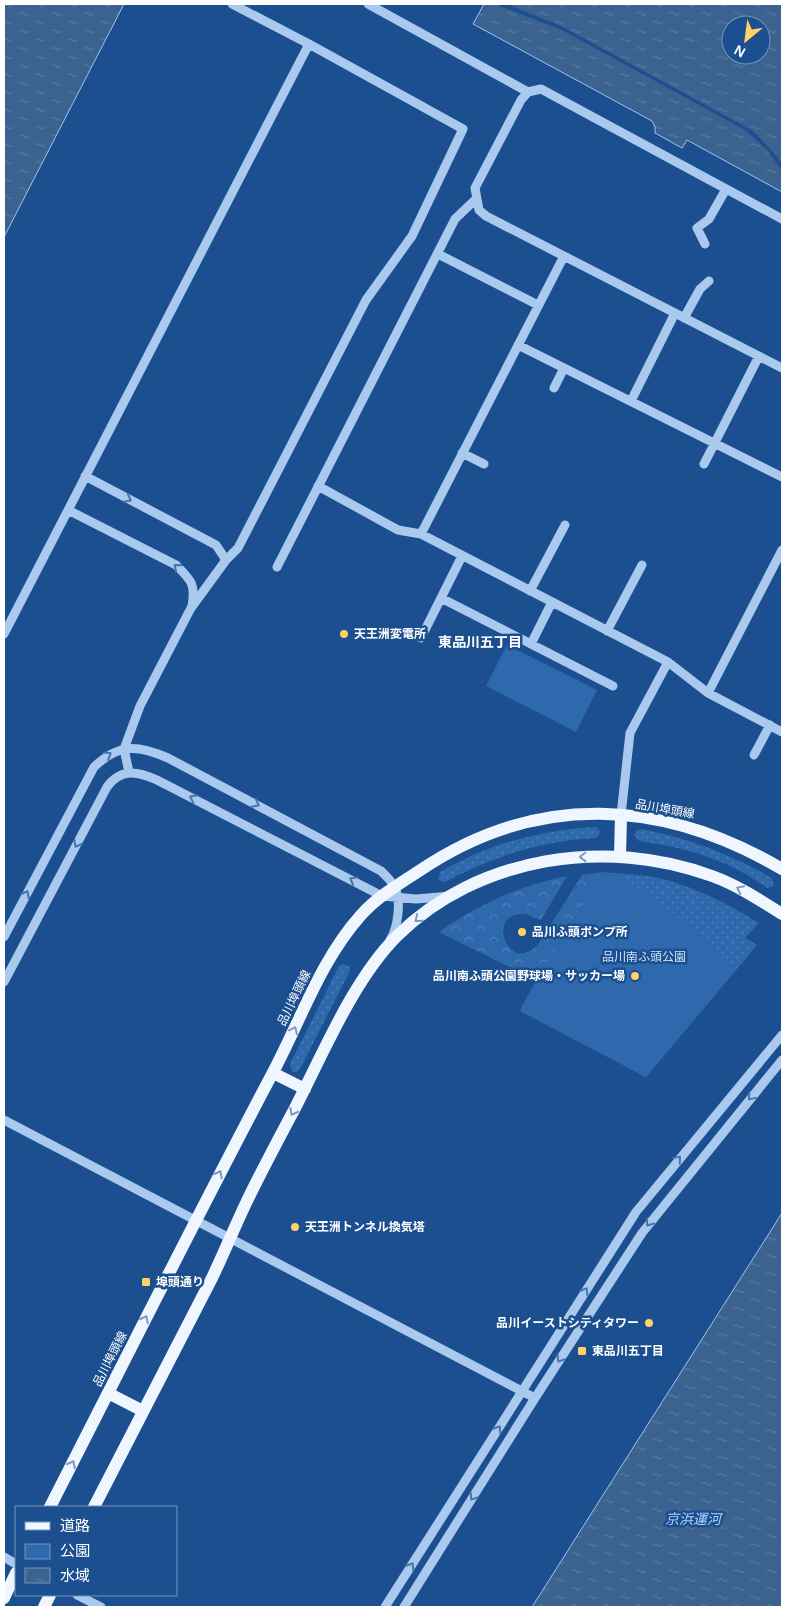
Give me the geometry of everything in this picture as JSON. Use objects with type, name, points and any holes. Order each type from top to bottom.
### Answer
[{"type":"main road","name":"品川埠頭線","points":[[51,1506],[273,1073],[332,951],[362,914],[382,896],[396,892],[462,844],[490,832],[551,816],[584,813],[662,820],[695,828],[728,840],[782,869]]},
{"type":"main road","points":[[620,857],[621,815]]},
{"type":"main road","points":[[95,1506],[213,1276],[230,1238],[366,971],[413,923],[450,896],[483,879],[534,863],[570,858],[620,857],[651,860],[713,876],[747,892],[782,914]]},
{"type":"main road","points":[[273,1073],[305,1089]]},
{"type":"main road","points":[[108,1393],[143,1411]]},
{"type":"main road","points":[[4,1598],[15,1575]]},
{"type":"street","points":[[129,772],[124,749],[140,706],[191,608],[226,560],[238,548],[366,300],[412,236],[464,130],[309,44],[232,4]]},
{"type":"street","points":[[368,4],[528,92]]},
{"type":"street","points":[[4,634],[309,44]]},
{"type":"street","points":[[782,219],[549,92],[535,89],[528,92],[521,100],[475,188],[479,210],[486,216],[782,368]]},
{"type":"street","points":[[705,244],[697,228],[709,219],[726,189]]},
{"type":"street","points":[[277,567],[455,219],[476,199]]},
{"type":"street","points":[[438,254],[538,305]]},
{"type":"street","points":[[421,534],[564,256]]},
{"type":"street","points":[[684,318],[700,289],[709,281]]},
{"type":"street","points":[[631,401],[675,313]]},
{"type":"street","points":[[518,344],[782,477]]},
{"type":"street","points":[[704,464],[759,356]]},
{"type":"street","points":[[554,388],[564,368]]},
{"type":"street","points":[[462,453],[484,464]]},
{"type":"street","points":[[85,476],[216,546],[226,560]]},
{"type":"street","points":[[318,486],[398,530],[421,534],[668,662],[708,694],[782,732]]},
{"type":"street","points":[[68,510],[176,564],[189,578],[195,589],[191,608]]},
{"type":"street","points":[[530,591],[565,525]]},
{"type":"street","points":[[708,694],[782,550]]},
{"type":"street","points":[[421,638],[462,556]]},
{"type":"street","points":[[608,631],[642,565]]},
{"type":"street","points":[[441,598],[613,686]]},
{"type":"street","points":[[531,644],[552,602]]},
{"type":"street","points":[[621,815],[630,733],[668,662]]},
{"type":"street","points":[[754,755],[770,725]]},
{"type":"street","points":[[4,937],[87,777],[104,758],[132,747],[147,750],[176,763],[367,861],[381,871],[396,892],[416,899],[450,896]]},
{"type":"street","points":[[4,982],[107,787],[120,774],[129,772],[157,780],[382,896]]},
{"type":"street","points":[[383,952],[394,929],[396,892]]},
{"type":"street","points":[[385,1607],[636,1212],[782,1035]]},
{"type":"street","points":[[404,1607],[534,1398],[654,1216],[782,1060]]},
{"type":"street","points":[[4,1120],[534,1398]]},
{"type":"street","points":[[4,1557],[15,1563]]},
{"type":"street","points":[[79,1596],[101,1607]]},
{"type":"green space","points":[[507,645],[597,690],[576,732],[486,686]]},
{"type":"green space","points":[[596,827],[601,832],[596,838],[556,842],[518,851],[500,857],[445,882],[438,880],[440,872],[496,846],[554,831]]},
{"type":"green space","points":[[641,829],[692,842],[724,854],[772,878],[774,886],[767,888],[738,870],[706,856],[673,847],[639,841],[634,835],[636,831]]},
{"type":"green space","name":"品川南ふ頭公園野球場・サッカー場","points":[[604,872],[668,880],[721,902],[759,923],[745,938],[757,945],[646,1077],[520,1011],[536,980]]},
{"type":"green space","points":[[604,872],[536,980],[439,932],[469,913],[500,897],[532,885],[567,876],[541,920],[523,914],[511,916],[505,923],[503,932],[511,949],[519,953],[528,952],[539,943],[582,875]]},
{"type":"green space","name":"品川南ふ頭公園野球場・サッカー場","points":[[617,873],[701,934],[735,971],[646,1077],[520,1011],[536,980],[600,879]]},
{"type":"green space","points":[[343,964],[349,966],[350,971],[300,1069],[297,1072],[292,1072],[290,1064],[339,966]]},
{"type":"water","points":[[4,4],[124,4],[4,237]]},
{"type":"water","points":[[484,4],[782,4],[782,192],[687,140],[682,148],[655,133],[652,121],[473,24]]},
{"type":"water","name":"京浜運河","points":[[782,1213],[782,1607],[532,1607]]},
{"type":"pier","points":[[494,4],[507,4],[563,27],[753,131],[776,155],[782,165],[782,171],[768,151],[745,130],[562,30]]},
{"type":"place","name":"天王洲変電所","points":[[344,634]]},
{"type":"place","name":"品川ふ頭ポンプ所","points":[[522,932]]},
{"type":"place","name":"品川南ふ頭公園野球場・サッカー場","points":[[635,976]]},
{"type":"place","name":"天王洲トンネル換気塔","points":[[295,1227]]},
{"type":"place","name":"埠頭通り","points":[[146,1282]]},
{"type":"place","name":"品川イーストシティタワー","points":[[649,1323]]},
{"type":"place","name":"東品川五丁目","points":[[582,1351]]},
{"type":"district","name":"東品川五丁目","points":[[480,642]]},
{"type":"park label","name":"品川南ふ頭公園","points":[[644,957]]}]
